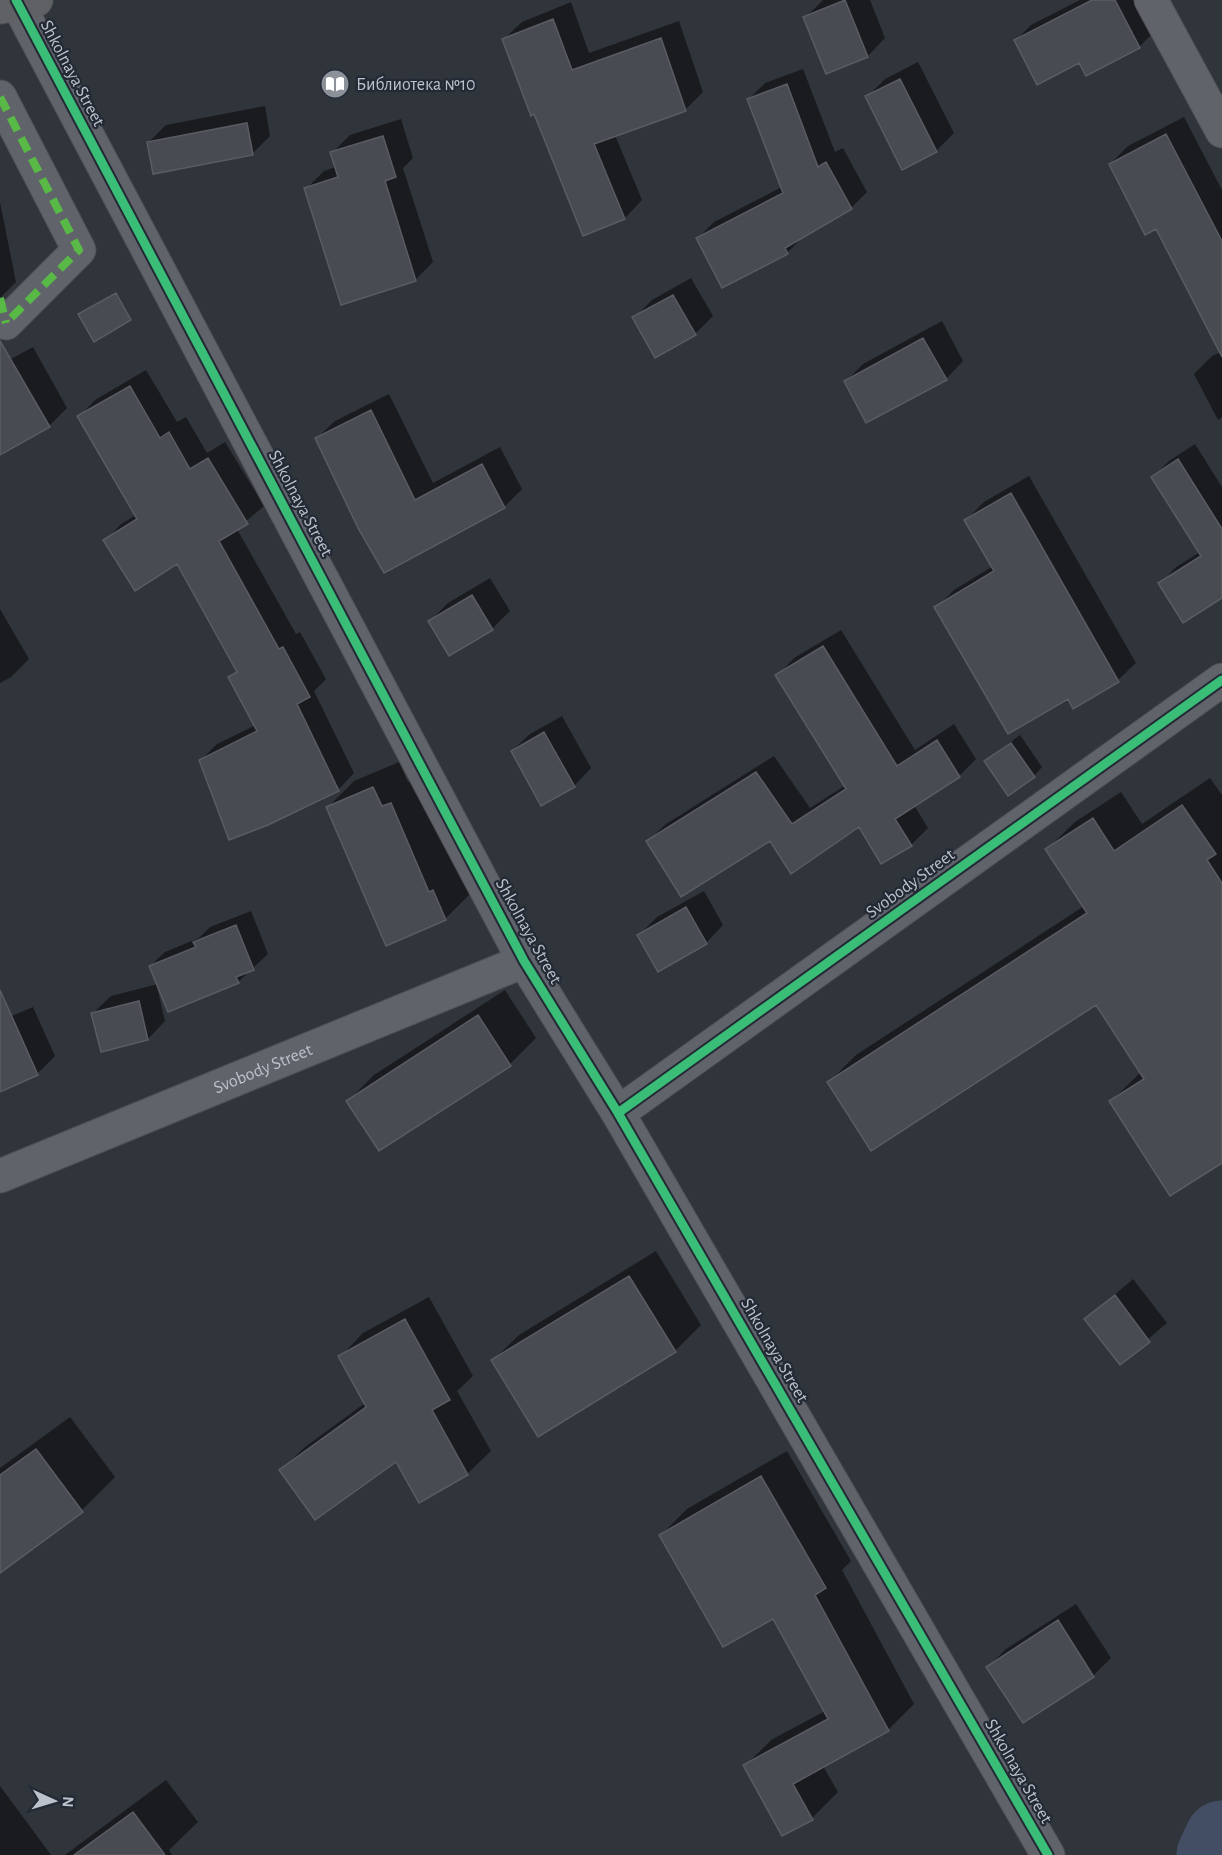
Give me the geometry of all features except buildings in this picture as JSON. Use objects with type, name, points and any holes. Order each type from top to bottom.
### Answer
[{"type":"street","points":[[1151,0],[1222,131]]},
{"type":"street","name":"Shkolnaya Street","points":[[18,4],[524,961],[618,1113],[1048,1855]]},
{"type":"street","points":[[0,97],[79,250],[6,324],[0,298]]},
{"type":"street","name":"Svobody Street","points":[[618,1113],[1222,681]]},
{"type":"street","name":"Svobody Street","points":[[0,1176],[524,961]]},
{"type":"waterway","points":[[1214,1855],[1222,1838]]},
{"type":"marked path","points":[[0,97],[79,250],[6,323]]},
{"type":"marked path","points":[[0,298],[6,323]]},
{"type":"cycle path","points":[[16,0],[524,961],[618,1113],[1048,1855]]},
{"type":"cycle path","points":[[618,1113],[1222,680]]},
{"type":"place","name":"Библиотека №10","points":[[335,84]]}]
